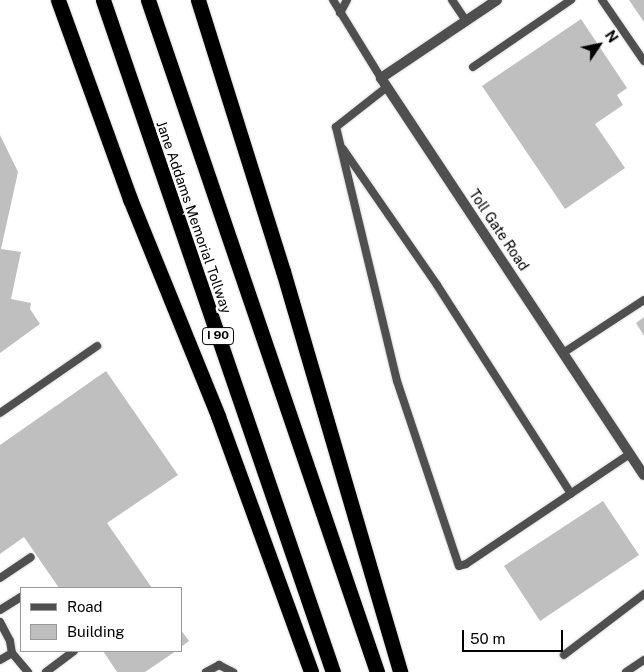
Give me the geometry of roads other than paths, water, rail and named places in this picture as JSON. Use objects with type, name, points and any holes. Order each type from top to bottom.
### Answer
[{"type":"highway","points":[[58,0],[130,199],[218,416],[311,672]]},
{"type":"highway","name":"Jane Addams Memorial Tollway","points":[[103,0],[333,672]]},
{"type":"highway","name":"Jane Addams Memorial Tollway","points":[[148,0],[377,672]]},
{"type":"highway","points":[[198,0],[283,271],[400,672]]},
{"type":"street","points":[[381,78],[497,0]]},
{"type":"street","name":"Toll Gate Road","points":[[381,78],[644,475]]},
{"type":"lane","name":"Toll Gate Road","points":[[332,0],[381,78]]},
{"type":"lane","points":[[340,12],[347,0]]},
{"type":"lane","points":[[452,0],[466,21]]},
{"type":"lane","points":[[472,67],[571,0]]},
{"type":"lane","points":[[602,0],[644,61]]},
{"type":"lane","points":[[388,87],[336,127],[398,381],[459,566],[466,564],[630,454]]},
{"type":"lane","points":[[340,145],[437,285],[571,494]]},
{"type":"lane","points":[[563,353],[644,300]]},
{"type":"lane","points":[[0,413],[97,346]]},
{"type":"lane","points":[[0,578],[31,557]]},
{"type":"lane","points":[[564,654],[644,594]]},
{"type":"lane","points":[[0,610],[20,598]]},
{"type":"lane","points":[[0,622],[10,640],[12,653],[28,672]]},
{"type":"lane","points":[[46,672],[73,652]]},
{"type":"lane","points":[[0,660],[12,653]]},
{"type":"lane","points":[[626,672],[644,660]]},
{"type":"lane","points":[[206,672],[219,665],[233,672]]}]
